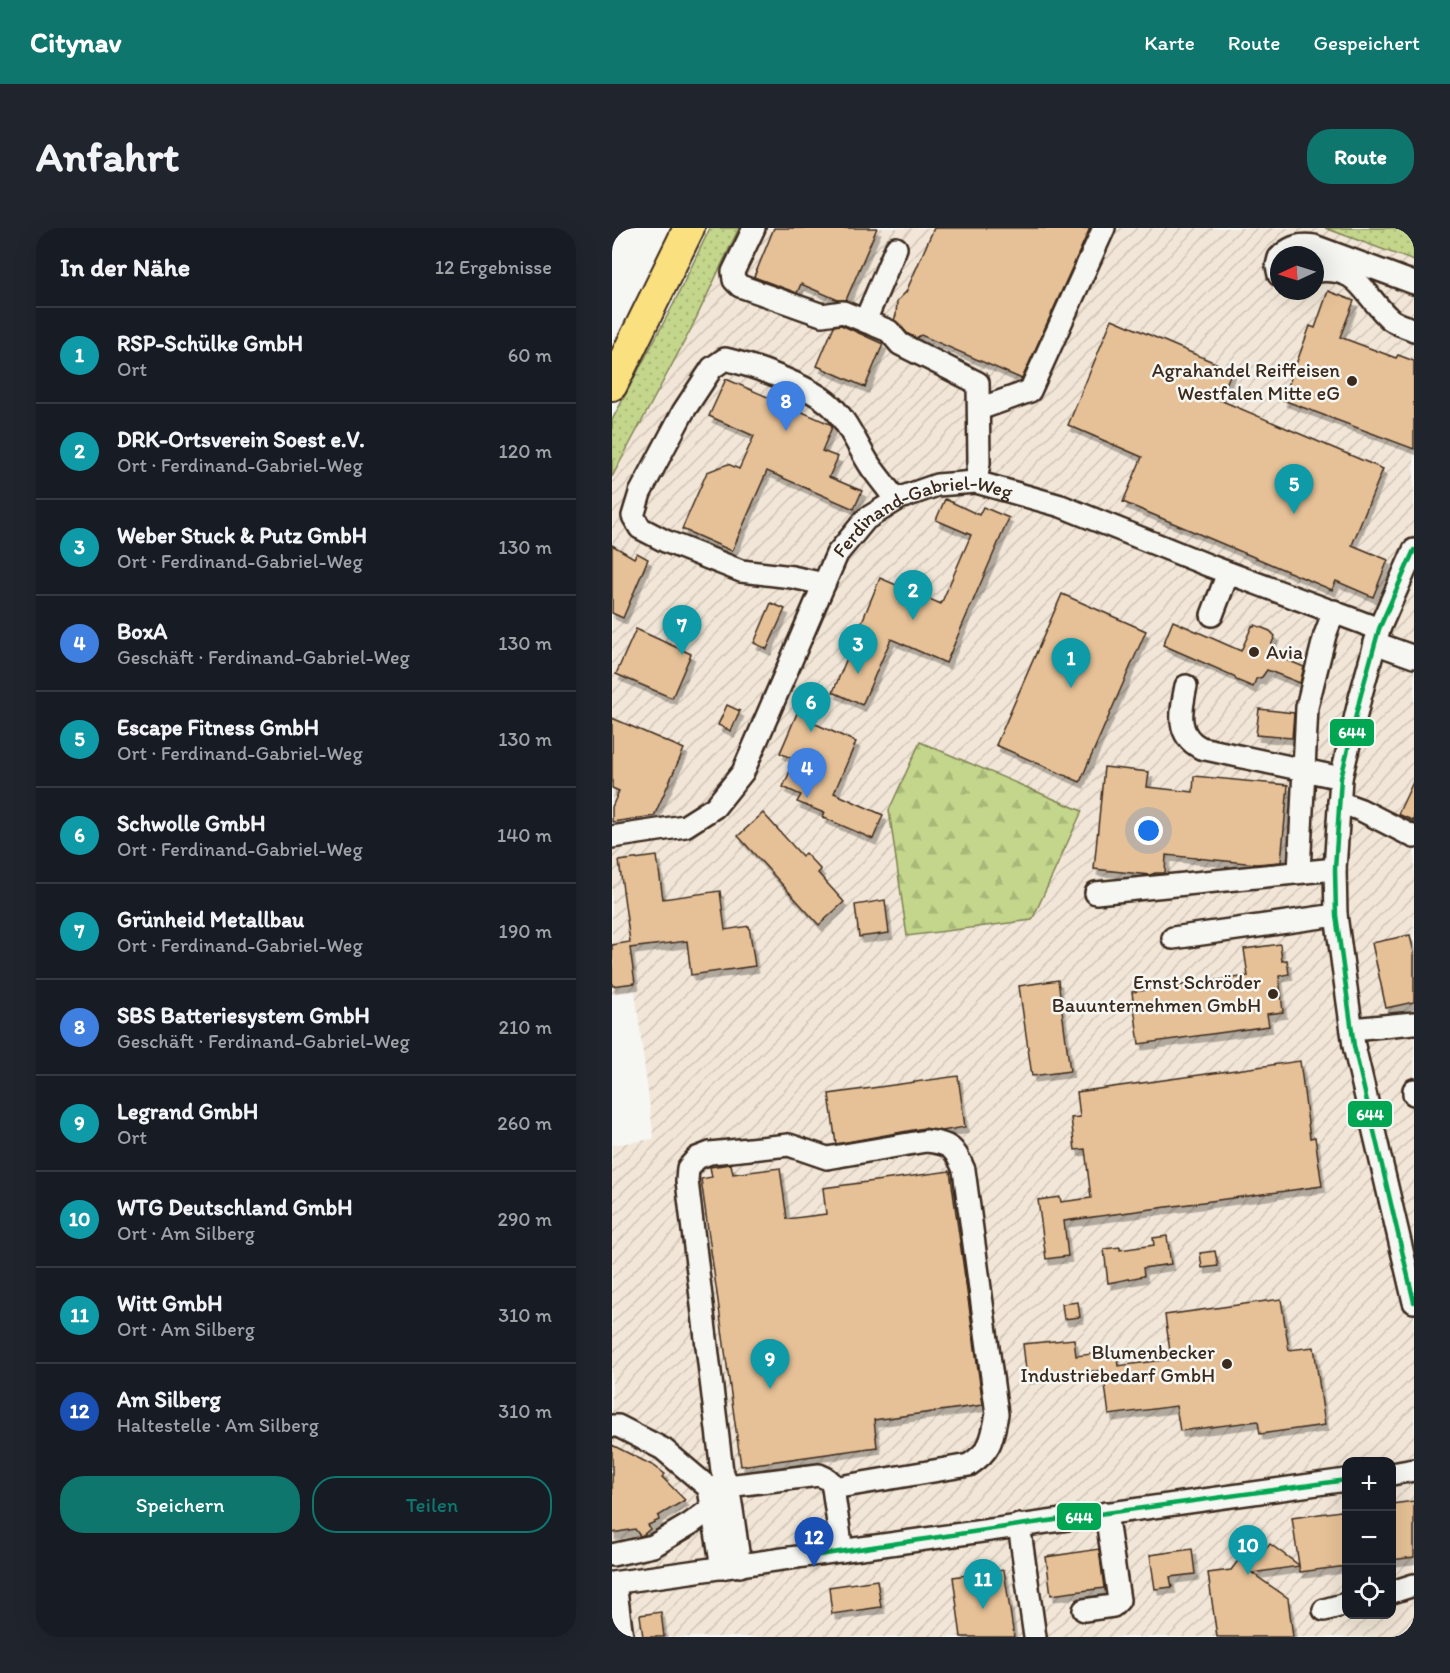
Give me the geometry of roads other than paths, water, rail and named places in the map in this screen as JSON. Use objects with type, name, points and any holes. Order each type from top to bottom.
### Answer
[{"type":"highway","points":[[612,385],[689,228]]},
{"type":"street","points":[[754,228],[733,272],[734,280],[740,286],[822,315],[843,312],[889,331],[900,344],[978,383],[979,463],[976,482]]},
{"type":"street","points":[[979,409],[1030,391],[1104,228]]},
{"type":"street","points":[[1296,246],[1314,246]]},
{"type":"street","points":[[865,321],[896,248]]},
{"type":"street","points":[[1324,250],[1414,283]]},
{"type":"street","points":[[1324,270],[1335,269],[1349,275],[1390,320],[1414,330]]},
{"type":"street","points":[[824,584],[792,577],[741,571],[640,528],[633,516],[640,493],[678,421],[712,368],[725,359],[747,364],[806,390],[828,403],[844,421],[872,468],[896,500]]},
{"type":"street","name":"Ferdinand-Gabriel-Weg","points":[[612,837],[685,826],[715,807],[743,772],[837,554],[866,519],[896,500],[936,485],[976,482],[1061,506],[1228,573],[1334,611],[1414,657]]},
{"type":"street","points":[[1414,550],[1377,636],[1360,698],[1341,778],[1335,869],[1336,915],[1352,1029],[1414,1302]]},
{"type":"street","points":[[1212,615],[1228,573]]},
{"type":"street","points":[[1299,872],[1306,771],[1307,707],[1324,635],[1334,611]]},
{"type":"street","points":[[1186,686],[1182,703],[1182,721],[1185,734],[1192,744],[1201,748],[1341,778]]},
{"type":"street","points":[[1339,802],[1414,837]]},
{"type":"street","points":[[1096,893],[1335,869]]},
{"type":"street","points":[[1173,938],[1336,915]]},
{"type":"street","points":[[1352,1029],[1414,1023]]},
{"type":"street","points":[[731,1567],[716,1494],[722,1471],[687,1181],[688,1168],[697,1158],[711,1152],[789,1145],[826,1158],[926,1141],[943,1142],[956,1152],[963,1170],[997,1413],[993,1436],[984,1455],[969,1465],[833,1488]]},
{"type":"street","points":[[612,1425],[663,1449],[716,1494]]},
{"type":"street","points":[[1396,1473],[1414,1470]]},
{"type":"street","points":[[612,1555],[653,1546],[690,1524],[716,1494],[819,1476],[832,1484],[842,1551]]},
{"type":"street","points":[[622,1637],[613,1583],[1342,1481]]},
{"type":"street","points":[[1084,1610],[1113,1606],[1119,1600],[1106,1513]]},
{"type":"street","points":[[1019,1525],[1035,1637]]},
{"type":"street","points":[[1396,1591],[1414,1585]]},
{"type":"street","points":[[1324,1610],[1342,1605]]},
{"type":"place","name":"Agrahandel Reiffeisen Westfalen Mitte eG","points":[[1352,381]]},
{"type":"place","name":"SBS Batteriesystem GmbH","points":[[786,431]]},
{"type":"place","name":"Escape Fitness GmbH","points":[[1294,514]]},
{"type":"place","name":"DRK-Ortsverein Soest e.V.","points":[[913,620]]},
{"type":"place","name":"Avia","points":[[1254,652]]},
{"type":"place","name":"Grünheid Metallbau","points":[[682,655]]},
{"type":"place","name":"Weber Stuck & Putz GmbH","points":[[858,674]]},
{"type":"place","name":"RSP-Schülke GmbH","points":[[1071,688]]},
{"type":"place","name":"Schwolle GmbH","points":[[811,732]]},
{"type":"place","name":"BoxA","points":[[807,798]]},
{"type":"place","name":"Ernst Schröder Bauunternehmen GmbH","points":[[1273,994]]},
{"type":"place","name":"Blumenbecker Industriebedarf GmbH","points":[[1227,1364]]},
{"type":"place","name":"Legrand GmbH","points":[[770,1389]]},
{"type":"place","name":"Am Silberg","points":[[814,1567]]},
{"type":"place","name":"WTG Deutschland GmbH","points":[[1248,1575]]},
{"type":"place","name":"Witt GmbH","points":[[983,1609]]}]
